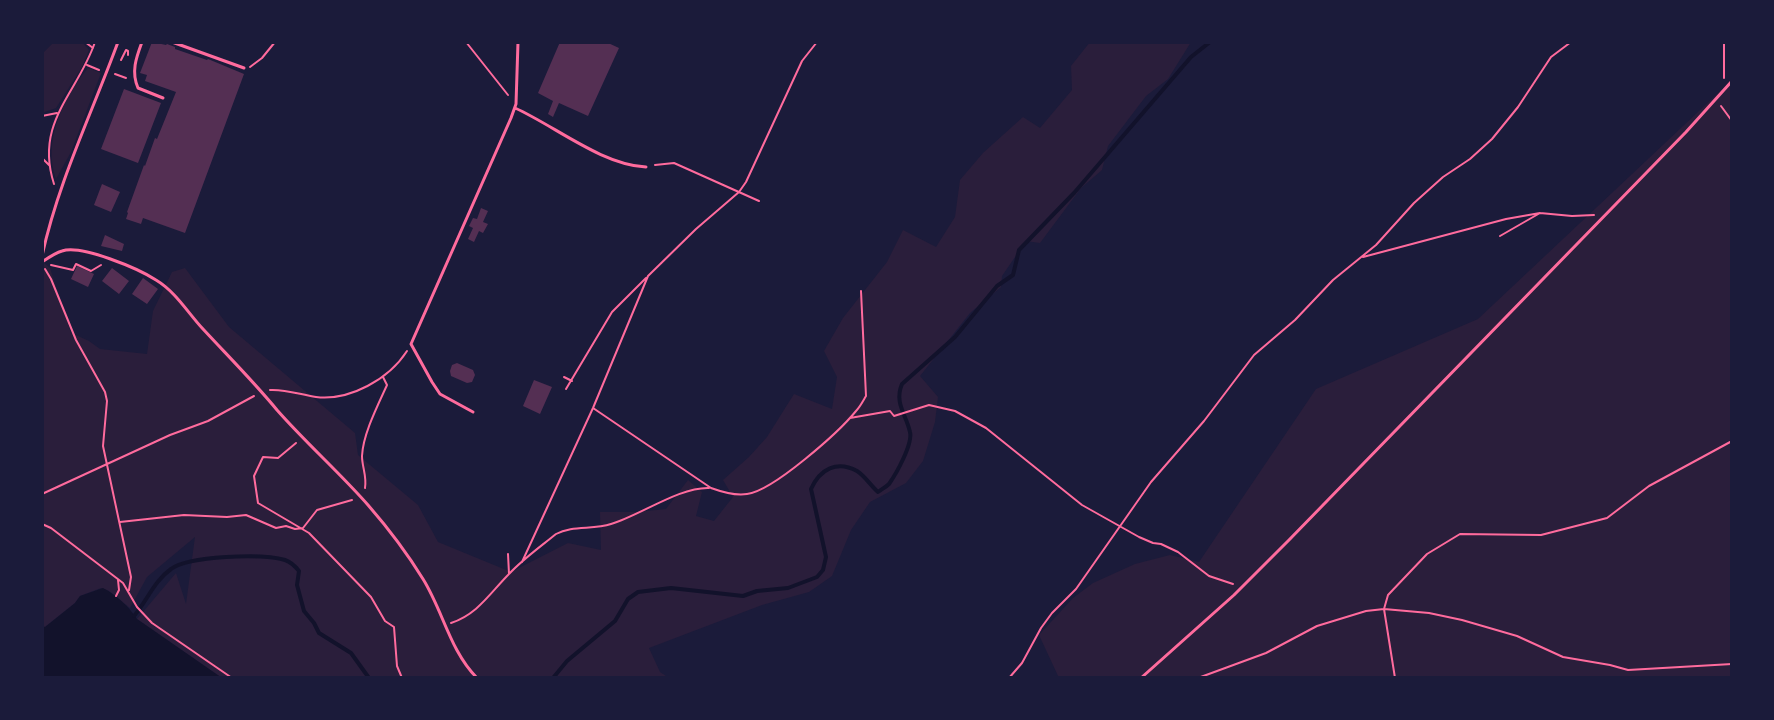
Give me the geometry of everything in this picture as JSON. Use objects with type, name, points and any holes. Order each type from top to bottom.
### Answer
[{"type":"lane","points":[[42,256],[59,195],[118,42]]},
{"type":"lane","points":[[142,42],[133,75],[135,81],[138,88],[163,98]]},
{"type":"lane","points":[[172,42],[244,68]]},
{"type":"lane","points":[[473,412],[440,394],[411,344],[515,106],[518,42]]},
{"type":"lane","points":[[1141,678],[1240,588],[1606,214],[1732,81]]},
{"type":"lane","points":[[515,106],[588,148],[634,166],[646,167]]},
{"type":"lane","points":[[42,263],[63,250],[84,252],[110,259],[154,279],[171,291],[204,330],[390,532],[424,580],[455,647],[477,678]]},
{"type":"path","points":[[85,42],[93,48]]},
{"type":"path","points":[[59,195],[50,166],[52,135],[57,113],[86,65],[95,42]]},
{"type":"path","points":[[244,68],[255,64],[275,42]]},
{"type":"path","points":[[466,42],[515,106]]},
{"type":"path","points":[[566,389],[612,312],[696,229],[739,192],[746,182],[802,62],[817,42]]},
{"type":"path","points":[[1009,678],[1022,663],[1041,628],[1052,613],[1076,589],[1151,482],[1204,421],[1254,355],[1295,320],[1333,280],[1376,244],[1414,203],[1492,139],[1518,107],[1551,57],[1571,42]]},
{"type":"path","points":[[1724,42],[1725,89]]},
{"type":"path","points":[[127,69],[125,77],[115,74],[126,50],[128,60]]},
{"type":"path","points":[[86,65],[107,73]]},
{"type":"path","points":[[1716,100],[1732,121]]},
{"type":"path","points":[[42,116],[57,113]]},
{"type":"path","points":[[42,158],[50,166]]},
{"type":"path","points":[[646,167],[674,163],[759,201]]},
{"type":"path","points":[[1360,258],[1506,219],[1540,213],[1580,217],[1606,214]]},
{"type":"path","points":[[1500,236],[1540,213]]},
{"type":"path","points":[[42,263],[73,270],[76,264],[91,271]]},
{"type":"path","points":[[42,263],[76,340],[105,392],[107,401],[103,446],[131,577],[129,590]]},
{"type":"path","points":[[522,562],[593,408],[648,276]]},
{"type":"path","points":[[593,408],[711,488],[734,494],[747,494],[761,490],[794,468],[850,418],[866,396],[861,291]]},
{"type":"path","points":[[42,494],[170,435],[208,421],[262,391],[277,389],[318,397],[334,396],[360,388],[383,376],[401,359]]},
{"type":"path","points":[[120,522],[184,515],[227,517],[246,515],[276,528],[286,526],[295,529],[303,528],[317,510],[344,504],[359,496],[365,489],[366,479],[362,455],[371,424],[387,385],[383,376]]},
{"type":"path","points":[[564,377],[572,381]]},
{"type":"path","points":[[850,418],[891,411],[894,416],[929,405],[955,411],[986,428],[1082,505],[1153,543],[1178,552],[1199,571],[1240,588]]},
{"type":"path","points":[[303,437],[278,458],[264,457],[254,476],[258,503],[303,528],[371,597],[384,621],[394,627],[397,666],[402,678]]},
{"type":"path","points":[[1395,678],[1384,609],[1388,595],[1427,554],[1460,534],[1541,535],[1607,518],[1649,486],[1732,441]]},
{"type":"path","points":[[446,625],[472,613],[509,574],[556,534],[564,530],[612,524],[692,490],[711,488]]},
{"type":"path","points":[[42,524],[51,528],[118,580],[129,590],[137,607],[152,623],[232,678]]},
{"type":"path","points":[[508,554],[509,574]]},
{"type":"path","points":[[116,596],[119,590],[118,580]]},
{"type":"path","points":[[1198,678],[1266,653],[1317,626],[1366,610],[1384,609],[1429,613],[1462,620],[1517,636],[1563,657],[1628,670],[1732,664]]},
{"type":"shaded area","points":[[54,42],[82,42],[89,50],[82,67],[56,108],[42,113],[42,54]]},
{"type":"shaded area","points":[[1090,42],[1191,42],[1168,79],[1146,96],[1108,146],[1102,170],[1081,188],[1040,243],[1026,241],[1002,276],[1001,287],[970,313],[920,376],[938,397],[935,422],[923,461],[906,483],[870,502],[851,530],[832,576],[809,592],[762,605],[649,648],[660,672],[669,678],[222,678],[137,619],[176,573],[186,604],[195,537],[147,577],[130,608],[109,591],[101,588],[80,596],[75,603],[45,627],[42,626],[42,261],[50,268],[71,333],[100,349],[147,354],[153,311],[172,272],[185,268],[229,327],[355,433],[358,455],[418,505],[438,542],[511,572],[568,543],[601,550],[600,512],[666,509],[688,480],[702,492],[696,516],[714,521],[733,497],[723,480],[767,437],[794,394],[832,409],[837,377],[824,351],[843,318],[887,262],[903,230],[936,247],[955,217],[960,180],[983,153],[1023,117],[1040,128],[1072,90],[1071,66]]},
{"type":"shaded area","points":[[88,68],[101,73],[71,152],[56,179],[52,165],[52,150],[58,120],[71,92]]},
{"type":"shaded area","points":[[1732,80],[1732,678],[1059,678],[1039,635],[1073,598],[1093,583],[1135,564],[1170,555],[1199,562],[1316,389],[1478,319]]},
{"type":"shaded area","points":[[103,588],[122,602],[137,619],[222,678],[42,678],[42,626],[45,627],[75,603],[80,596]]},
{"type":"building","points":[[152,42],[167,44],[244,74],[185,233],[143,218],[141,224],[126,219],[144,165],[176,92],[145,81],[147,75],[140,73]]},
{"type":"building","points":[[560,42],[606,42],[619,48],[588,116],[559,103],[553,117],[548,114],[553,101],[538,93]]},
{"type":"building","points":[[124,89],[161,103],[138,163],[101,149]]},
{"type":"building","points":[[102,184],[120,192],[111,212],[94,205]]},
{"type":"building","points":[[481,208],[488,211],[483,222],[488,224],[483,233],[479,231],[474,242],[468,239],[473,228],[469,226],[473,218],[477,219]]},
{"type":"building","points":[[105,235],[124,244],[122,251],[101,246]]},
{"type":"building","points":[[77,266],[94,274],[88,287],[71,279]]},
{"type":"building","points":[[112,268],[129,281],[119,294],[102,281]]},
{"type":"building","points":[[143,278],[158,289],[147,304],[132,294]]},
{"type":"building","points":[[457,363],[473,370],[475,375],[472,382],[467,383],[451,376],[452,365]]},
{"type":"building","points":[[534,380],[552,387],[540,414],[523,406]]},
{"type":"waterway","points":[[553,678],[567,661],[615,621],[628,599],[638,592],[671,588],[743,596],[757,591],[788,588],[817,577],[823,570],[826,557],[811,489],[819,476],[830,468],[843,466],[860,473],[878,492],[889,484],[903,459],[910,437],[899,397],[902,384],[955,337],[997,286],[1013,275],[1019,250],[1074,193],[1191,57],[1210,42]]},
{"type":"waterway","points":[[134,616],[160,579],[171,569],[180,565],[193,561],[244,556],[285,560],[299,571],[297,585],[304,611],[319,633],[351,653],[369,678]]}]
